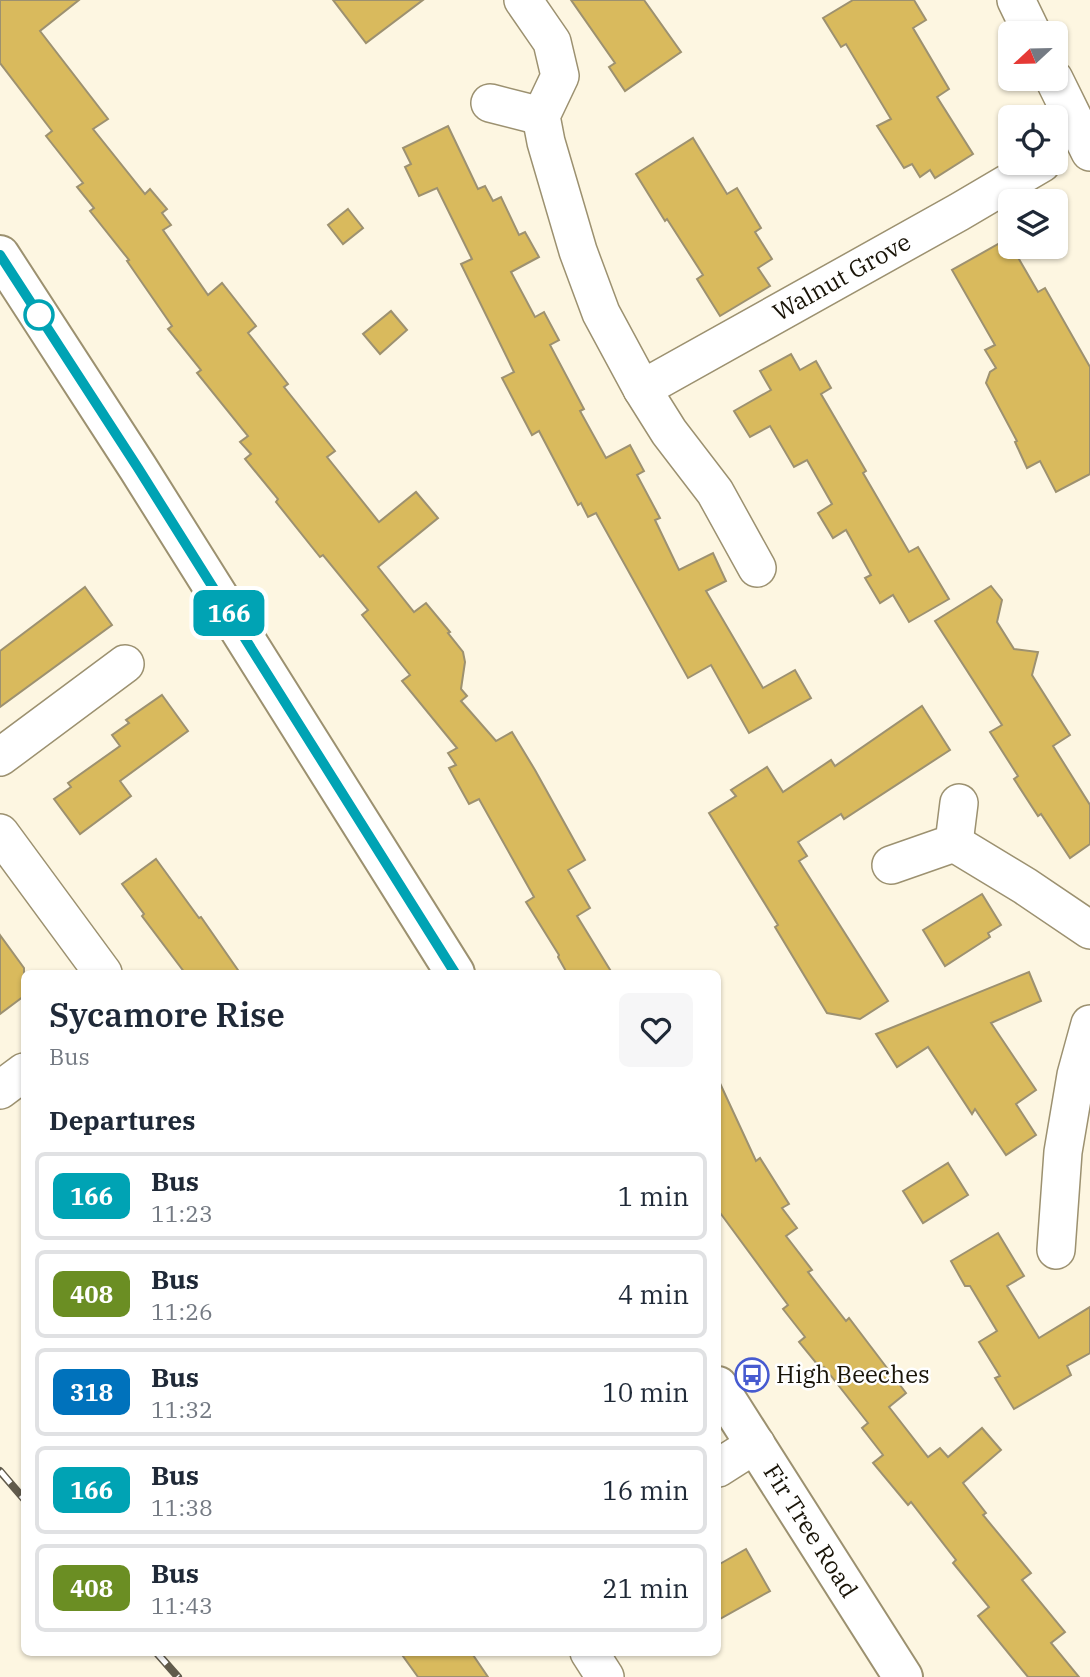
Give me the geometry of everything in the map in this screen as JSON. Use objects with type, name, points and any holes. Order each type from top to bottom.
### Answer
[{"type":"main road","points":[[0,255],[138,468],[454,970]]},
{"type":"main road","name":"Fir Tree Road","points":[[721,1391],[903,1677]]},
{"type":"street","points":[[523,0],[552,42],[560,76],[541,116],[546,142],[579,251],[601,313],[642,389],[669,432],[715,492],[757,568]]},
{"type":"street","points":[[1016,0],[1026,21]]},
{"type":"street","points":[[1058,91],[1076,148]]},
{"type":"street","points":[[491,103],[541,116]]},
{"type":"street","name":"Walnut Grove","points":[[642,389],[1022,175]]},
{"type":"street","points":[[0,757],[125,664]]},
{"type":"street","points":[[954,844],[959,803]]},
{"type":"street","points":[[0,834],[101,970]]},
{"type":"street","points":[[891,865],[954,844],[1025,886],[1090,930]]},
{"type":"street","points":[[1056,1250],[1063,1152],[1076,1075],[1090,1024]]},
{"type":"street","points":[[0,1090],[21,1074]]},
{"type":"street","points":[[721,1466],[756,1444]]},
{"type":"street","points":[[592,1656],[605,1677]]},
{"type":"building","points":[[0,0],[79,0],[40,31],[108,119],[93,129],[145,194],[150,189],[167,209],[162,213],[171,225],[163,230],[208,295],[222,283],[256,326],[248,333],[288,384],[284,387],[335,451],[327,457],[379,522],[416,492],[438,518],[378,567],[414,612],[426,603],[450,632],[448,633],[463,652],[465,662],[461,689],[467,696],[461,701],[496,741],[512,732],[535,770],[585,860],[568,870],[590,908],[577,916],[610,970],[565,970],[526,902],[534,897],[479,799],[469,804],[449,768],[456,765],[448,753],[457,748],[402,681],[410,675],[362,615],[368,610],[323,555],[320,557],[245,459],[251,454],[240,442],[248,436],[197,373],[201,370],[168,329],[172,326],[127,261],[129,260],[90,211],[94,208],[77,187],[83,183],[46,136],[52,131],[0,63]]},
{"type":"building","points":[[333,0],[423,0],[366,43]]},
{"type":"building","points":[[571,0],[644,0],[681,52],[625,91],[609,67],[615,63]]},
{"type":"building","points":[[853,0],[914,0],[926,20],[913,28],[949,89],[937,97],[973,154],[935,178],[930,170],[920,177],[912,164],[904,168],[877,126],[891,119],[846,44],[841,47],[823,18]]},
{"type":"building","points":[[448,126],[478,189],[485,186],[493,201],[501,197],[519,235],[525,232],[539,257],[511,272],[535,317],[544,312],[559,340],[550,345],[584,409],[580,411],[606,458],[630,445],[644,471],[637,475],[660,518],[655,520],[679,570],[713,553],[726,581],[706,591],[763,688],[795,670],[811,698],[749,733],[711,665],[688,678],[596,513],[588,517],[581,503],[578,505],[539,431],[532,435],[502,378],[514,372],[461,264],[472,259],[437,188],[419,196],[405,167],[411,164],[403,148]]},
{"type":"building","points":[[693,138],[727,194],[737,188],[761,228],[755,232],[772,259],[758,268],[770,286],[720,316],[697,279],[703,275],[636,174]]},
{"type":"building","points":[[348,209],[363,228],[343,244],[328,225]]},
{"type":"building","points":[[998,244],[998,259],[1019,259],[1038,292],[1045,288],[1090,367],[1090,474],[1056,492],[1040,461],[1027,468],[1015,442],[1017,441],[986,383],[990,372],[996,368],[985,350],[995,345],[952,270]]},
{"type":"building","points":[[391,311],[407,330],[380,354],[363,334]]},
{"type":"building","points":[[791,354],[800,370],[816,361],[831,388],[821,394],[866,471],[863,473],[909,552],[918,547],[949,599],[909,622],[893,595],[880,603],[865,578],[871,575],[846,530],[833,538],[818,513],[832,504],[807,460],[794,467],[770,426],[750,437],[734,411],[771,390],[760,371]]},
{"type":"building","points":[[991,586],[1002,600],[997,622],[1014,649],[1038,652],[1032,675],[1070,735],[1053,746],[1090,805],[1090,844],[1070,858],[1014,779],[1018,776],[990,732],[1002,725],[935,621]]},
{"type":"building","points":[[85,587],[112,625],[0,707],[0,651]]},
{"type":"building","points":[[162,695],[188,731],[120,781],[131,796],[80,834],[54,799],[71,787],[68,783],[120,746],[112,735],[129,723],[126,720]]},
{"type":"building","points":[[922,706],[950,750],[844,819],[841,814],[798,842],[807,856],[799,861],[888,1001],[860,1019],[827,1013],[775,927],[778,925],[709,813],[736,796],[731,790],[767,767],[783,792],[831,760],[835,766]]},
{"type":"building","points":[[156,859],[238,970],[183,970],[142,916],[144,914],[122,884]]},
{"type":"building","points":[[982,894],[1001,925],[988,933],[990,937],[945,966],[923,930]]},
{"type":"building","points":[[0,935],[24,970],[21,970],[21,998],[0,1014]]},
{"type":"building","points":[[1029,972],[1041,1001],[991,1023],[1036,1090],[1016,1104],[1036,1135],[1006,1155],[975,1109],[972,1114],[928,1047],[897,1067],[876,1034]]},
{"type":"building","points":[[721,1085],[756,1161],[760,1158],[789,1204],[782,1208],[797,1228],[786,1236],[812,1270],[808,1272],[846,1321],[849,1318],[906,1393],[889,1407],[928,1457],[940,1448],[948,1457],[982,1428],[1001,1450],[963,1483],[986,1513],[983,1515],[1031,1573],[1022,1580],[1065,1632],[1051,1643],[1079,1677],[1028,1677],[978,1616],[989,1607],[953,1563],[956,1560],[911,1502],[908,1505],[873,1463],[883,1455],[862,1428],[868,1423],[824,1367],[821,1369],[799,1342],[805,1337],[783,1309],[788,1305],[721,1214]]},
{"type":"building","points":[[948,1163],[968,1195],[923,1223],[903,1191]]},
{"type":"building","points":[[998,1233],[1024,1276],[1007,1286],[1039,1338],[1090,1307],[1090,1353],[1067,1366],[1071,1375],[1014,1409],[995,1378],[1000,1376],[979,1342],[997,1331],[970,1286],[965,1286],[951,1261]]},
{"type":"building","points":[[746,1549],[770,1591],[721,1618],[721,1563]]},
{"type":"building","points":[[403,1656],[474,1656],[488,1677],[418,1677]]},
{"type":"railway","points":[[0,1471],[21,1496]]},
{"type":"railway","points":[[160,1656],[178,1677]]},
{"type":"bus line","name":"166","points":[[0,255],[138,468],[453,970]]},
{"type":"place","name":"High Beeches","points":[[752,1375]]}]
